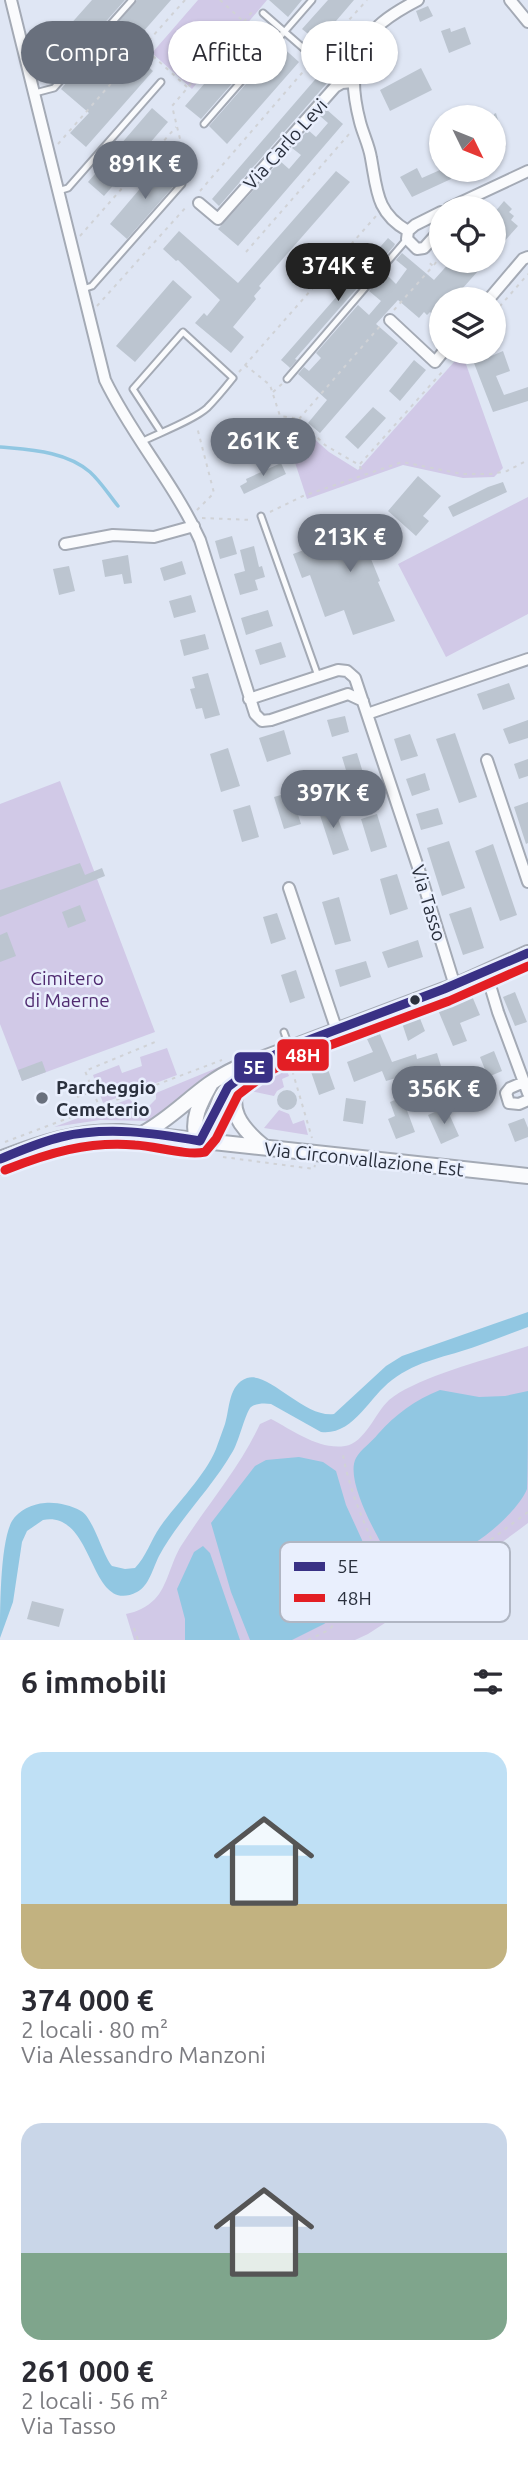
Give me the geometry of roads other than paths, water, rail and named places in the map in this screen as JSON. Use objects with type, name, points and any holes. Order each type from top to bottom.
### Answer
[{"type":"street","points":[[11,0],[105,380],[117,405],[194,518],[255,715],[262,721],[271,720],[348,694],[363,701]]},
{"type":"street","points":[[383,21],[417,0]]},
{"type":"street","points":[[510,0],[528,22]]},
{"type":"street","name":"Via Carlo Levi","points":[[197,200],[218,219],[335,87],[345,84]]},
{"type":"street","points":[[348,84],[371,156],[374,183],[384,211],[417,249],[424,248],[429,242]]},
{"type":"street","points":[[477,196],[528,171]]},
{"type":"street","points":[[407,235],[415,225],[429,218]]},
{"type":"street","points":[[499,287],[523,259],[528,257]]},
{"type":"street","points":[[390,320],[429,356]]},
{"type":"street","points":[[65,544],[113,536],[154,537],[194,518]]},
{"type":"street","points":[[367,714],[528,659]]},
{"type":"street","name":"Via Tasso","points":[[249,699],[338,670],[347,671],[355,678],[455,986]]},
{"type":"street","points":[[487,760],[528,882]]},
{"type":"street","points":[[289,888],[337,1031]]},
{"type":"street","points":[[144,1133],[160,1124],[212,1080],[235,1069],[260,1060],[290,1055],[337,1031],[455,986],[528,953]]},
{"type":"street","points":[[485,972],[526,1088],[510,1088],[506,1093],[509,1102],[519,1104],[528,1100]]},
{"type":"street","points":[[212,1080],[195,1116],[194,1128],[198,1140],[208,1131],[228,1087],[260,1060]]},
{"type":"street","points":[[244,1072],[233,1097],[234,1110],[248,1134],[265,1148]]},
{"type":"street","name":"Via Circonvallazione Est","points":[[0,1159],[40,1143],[96,1131],[144,1133],[528,1176]]},
{"type":"lane","points":[[35,93],[54,88],[132,0]]},
{"type":"lane","points":[[287,29],[312,0]]},
{"type":"lane","name":"Via Carlo Levi","points":[[263,13],[272,21]]},
{"type":"lane","name":"Via Carlo Levi","points":[[287,34],[301,46]]},
{"type":"lane","points":[[58,191],[68,188],[161,82]]},
{"type":"lane","points":[[204,124],[239,84]]},
{"type":"lane","points":[[83,289],[92,286],[182,184]]},
{"type":"lane","points":[[287,379],[407,235]]},
{"type":"lane","points":[[141,442],[161,432],[194,415],[205,410],[233,379],[183,332],[133,388],[161,432]]},
{"type":"lane","points":[[261,516],[318,676]]},
{"type":"lane","points":[[284,1032],[290,1055]]},
{"type":"water","points":[[528,1312],[528,1327],[422,1363],[402,1373],[384,1387],[351,1422],[332,1432],[321,1432],[271,1404],[251,1407],[225,1465],[176,1529],[159,1556],[148,1581],[137,1592],[121,1596],[109,1590],[73,1531],[60,1521],[43,1520],[27,1531],[22,1542],[13,1602],[0,1638],[5,1544],[12,1521],[26,1508],[50,1503],[63,1504],[81,1511],[90,1521],[112,1566],[135,1568],[160,1527],[211,1459],[225,1424],[233,1391],[241,1381],[256,1378],[266,1381],[311,1409],[334,1414],[386,1366],[402,1356]]},
{"type":"water","points":[[440,1390],[479,1397],[505,1396],[528,1391],[527,1489],[513,1510],[476,1542],[381,1542],[359,1495],[354,1468],[356,1458],[399,1414],[422,1398]]},
{"type":"water","points":[[299,1457],[323,1462],[336,1471],[346,1505],[363,1542],[280,1542],[280,1622],[327,1622],[292,1640],[250,1640],[231,1592],[211,1523],[255,1466],[266,1460]]},
{"type":"water","points":[[203,1546],[210,1553],[240,1640],[185,1640],[185,1619],[177,1589],[194,1552]]},
{"type":"waterway","points":[[0,447],[47,453],[70,460],[90,472],[118,506]]},
{"type":"place","name":"Parcheggio Cemeterio","points":[[42,1098]]},
{"type":"park label","name":"Cimitero di Maerne","points":[[67,989]]}]
